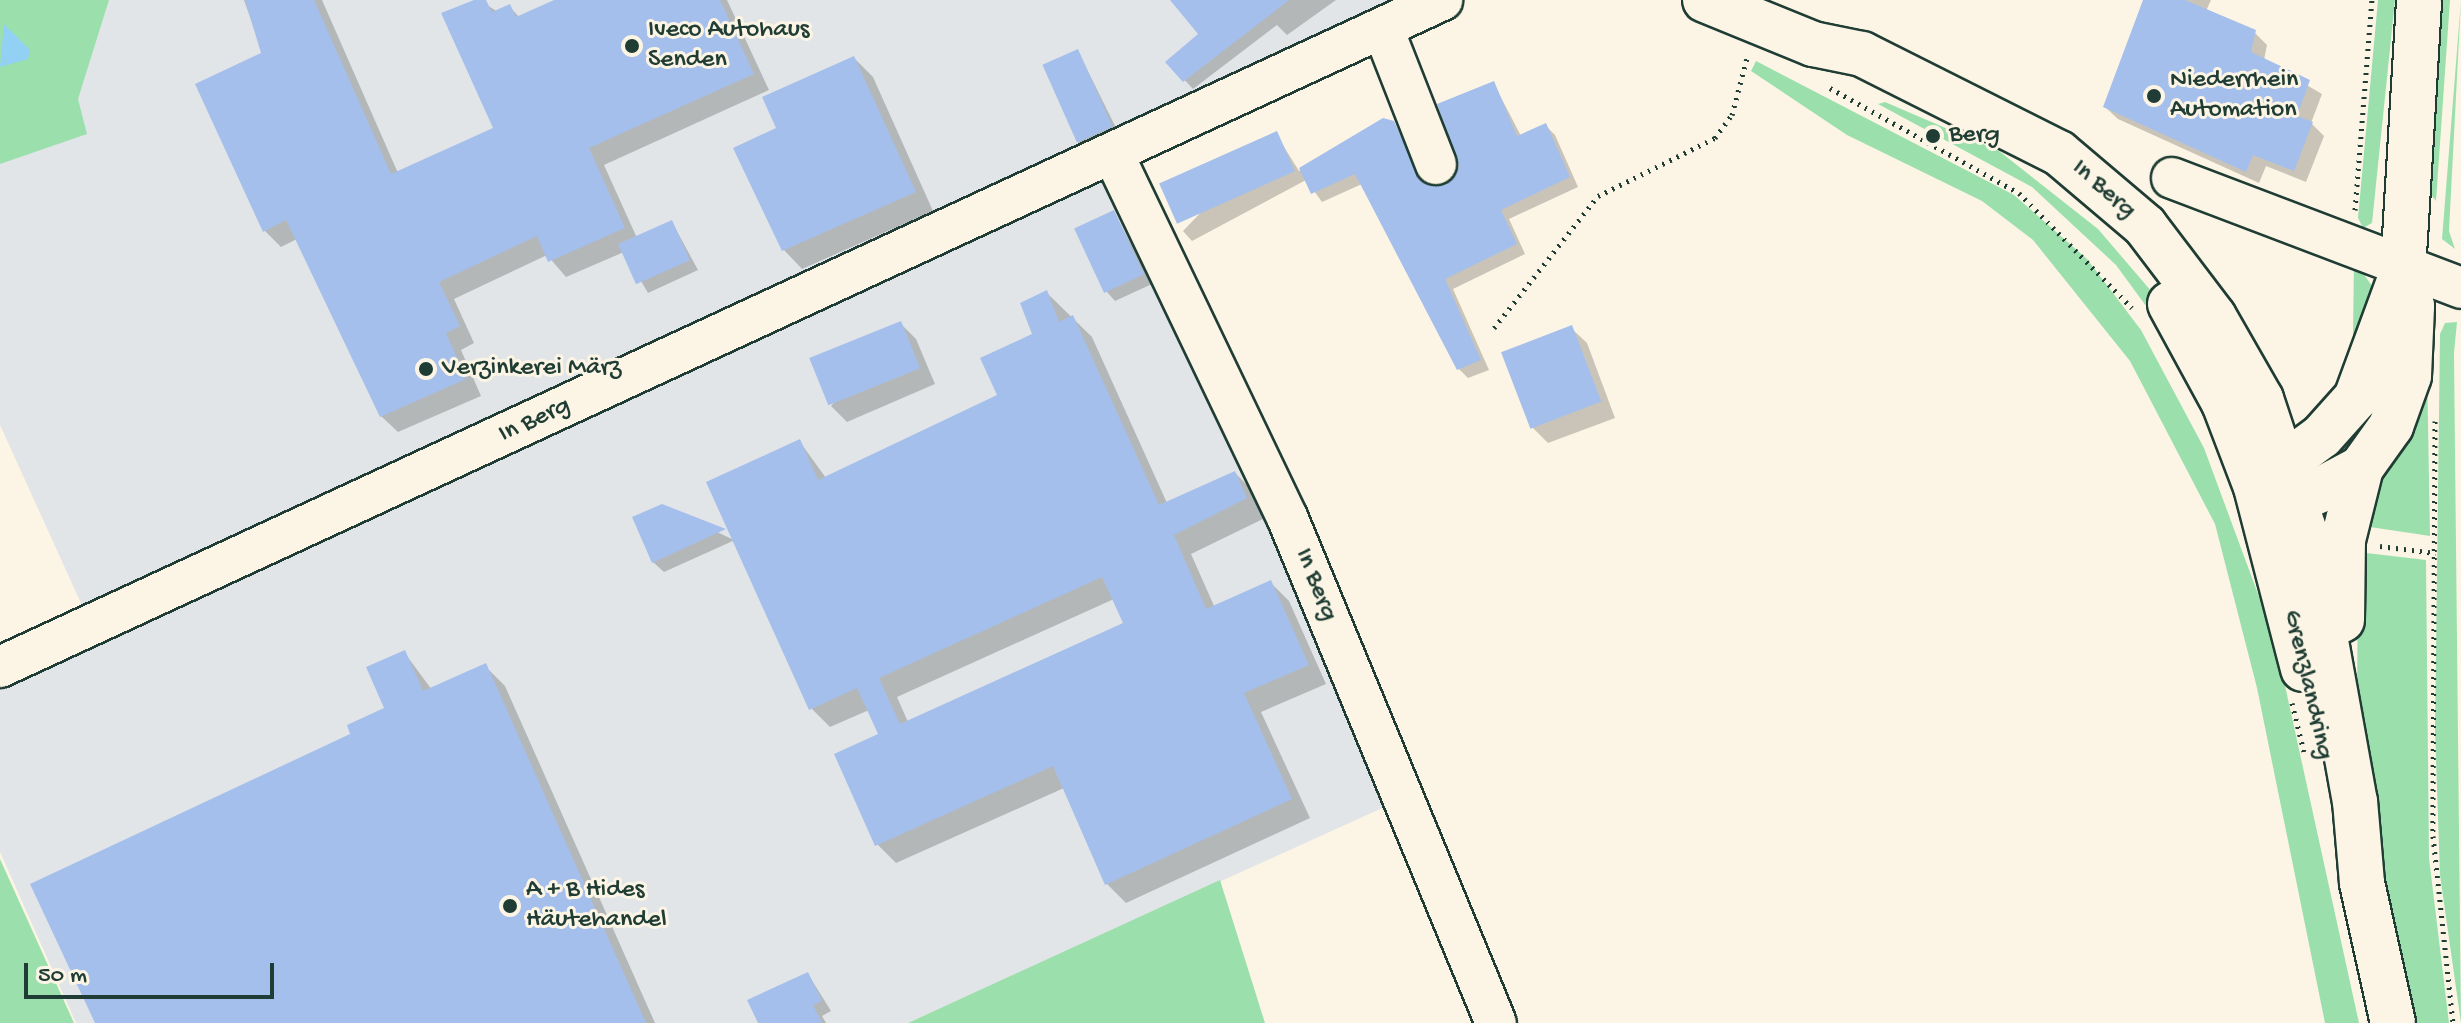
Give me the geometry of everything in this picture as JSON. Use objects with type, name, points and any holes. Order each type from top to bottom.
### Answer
[{"type":"main road","name":"In Berg","points":[[1705,0],[1754,20],[1817,63],[1862,54],[1955,95],[2098,182],[2145,226],[2214,317],[2261,399],[2278,479]]},
{"type":"main road","points":[[2278,479],[2356,398],[2403,271],[2419,0]]},
{"type":"main road","points":[[2278,479],[2340,483],[2361,468],[2391,426],[2409,376],[2412,306],[2403,271]]},
{"type":"main road","points":[[2340,723],[2343,540],[2361,468]]},
{"type":"main road","name":"Grenzlandring","points":[[2278,479],[2340,723],[2362,883],[2393,1023]]},
{"type":"main road","name":"Grenzlandring","points":[[2278,479],[2344,839],[2362,883]]},
{"type":"street","name":"In Berg","points":[[0,667],[1114,156],[1442,0]]},
{"type":"street","points":[[1383,29],[1436,164]]},
{"type":"street","name":"In Berg","points":[[1114,156],[1287,517],[1496,1023]]},
{"type":"street","points":[[2172,178],[2354,244],[2403,271],[2461,288]]},
{"type":"path","points":[[2354,244],[2372,0]]},
{"type":"path","points":[[1494,328],[1598,196],[1715,138],[1736,105],[1754,20]]},
{"type":"path","points":[[1817,63],[2019,193],[2135,312]]},
{"type":"path","points":[[2435,407],[2433,836],[2453,1023]]},
{"type":"path","points":[[2288,685],[2306,761]]},
{"type":"shaded area","points":[[0,0],[1400,0],[1104,146],[1286,543],[1389,805],[908,1023],[76,1023],[0,852],[0,682],[85,612],[0,425]]},
{"type":"green space","points":[[0,0],[109,0],[78,99],[87,134],[0,164]]},
{"type":"green space","points":[[2378,0],[2395,0],[2372,223],[2363,228],[2358,218]]},
{"type":"green space","points":[[2441,0],[2450,0],[2436,201],[2429,192]]},
{"type":"green space","points":[[2461,0],[2449,231],[2455,249],[2442,239]]},
{"type":"green space","points":[[1756,61],[2014,195],[2087,259],[2141,330],[2204,448],[2275,640],[2359,1023],[2325,1023],[2257,688],[2215,524],[2130,361],[2033,240],[1982,201],[1847,135],[1751,71]]},
{"type":"green space","points":[[1885,102],[1999,151],[2098,229],[2152,292],[2218,438],[2157,321],[2116,265],[2032,187],[1878,104]]},
{"type":"green space","points":[[2354,260],[2372,286],[2366,337],[2353,335]]},
{"type":"green space","points":[[2457,322],[2454,353],[2461,1023],[2440,875],[2435,731],[2440,334],[2445,323]]},
{"type":"green space","points":[[2427,365],[2430,536],[2370,527],[2379,484]]},
{"type":"green space","points":[[2358,552],[2426,560],[2429,858],[2449,1023],[2413,1023],[2385,902],[2357,707]]},
{"type":"green space","points":[[0,859],[74,1023],[0,1023]]},
{"type":"green space","points":[[1220,880],[1265,1023],[908,1023]]},
{"type":"water","points":[[4,24],[30,50],[28,59],[0,67]]},
{"type":"building","points":[[245,0],[314,0],[391,174],[493,128],[441,13],[474,0],[486,0],[492,12],[510,4],[516,17],[554,0],[720,0],[754,74],[589,148],[625,228],[548,262],[537,236],[439,282],[460,326],[446,333],[466,379],[380,417],[286,220],[263,232],[195,84],[261,53]]},
{"type":"building","points":[[1170,0],[1289,0],[1183,82],[1165,62],[1198,34]]},
{"type":"building","points":[[2143,0],[2185,0],[2256,30],[2251,52],[2310,80],[2297,116],[2313,122],[2294,171],[2253,155],[2246,172],[2103,107]]},
{"type":"building","points":[[1078,49],[1113,127],[1077,143],[1042,65]]},
{"type":"building","points":[[854,56],[916,192],[782,251],[733,148],[776,128],[762,97]]},
{"type":"building","points":[[1494,81],[1517,136],[1546,123],[1570,177],[1501,210],[1517,244],[1445,279],[1481,360],[1457,370],[1355,174],[1311,194],[1299,168],[1383,118],[1394,121],[1421,181],[1445,185],[1459,167],[1437,104]]},
{"type":"building","points":[[1277,131],[1295,171],[1177,224],[1159,183]]},
{"type":"building","points":[[1114,210],[1144,274],[1104,293],[1074,229]]},
{"type":"building","points":[[672,220],[690,260],[636,284],[618,244]]},
{"type":"building","points":[[1047,290],[1059,322],[1073,315],[1159,505],[1235,471],[1247,498],[1174,535],[1206,609],[1271,580],[1309,665],[1244,693],[1292,799],[1105,885],[1053,766],[875,846],[834,754],[878,734],[857,688],[809,710],[706,482],[800,439],[818,480],[997,395],[980,358],[1032,334],[1020,303]],"holes":[[[1102,577],[1123,623],[900,724],[879,678]]]},
{"type":"building","points":[[901,321],[920,368],[828,405],[809,358]]},
{"type":"building","points":[[1572,325],[1601,402],[1530,429],[1501,352]]},
{"type":"building","points":[[662,504],[726,529],[652,563],[632,517]]},
{"type":"building","points":[[405,650],[423,691],[486,663],[646,1023],[95,1023],[30,884],[350,734],[347,725],[384,708],[366,667]]},
{"type":"building","points":[[808,972],[822,1001],[813,1005],[822,1023],[758,1023],[747,1000]]},
{"type":"place","name":"Iveco Autohaus Senden","points":[[632,46]]},
{"type":"place","name":"Niederrhein Automation","points":[[2154,96]]},
{"type":"place","name":"Berg","points":[[1933,136]]},
{"type":"place","name":"Verzinkerei März","points":[[426,369]]},
{"type":"place","name":"A + B Hides Häutehandel","points":[[510,906]]}]
